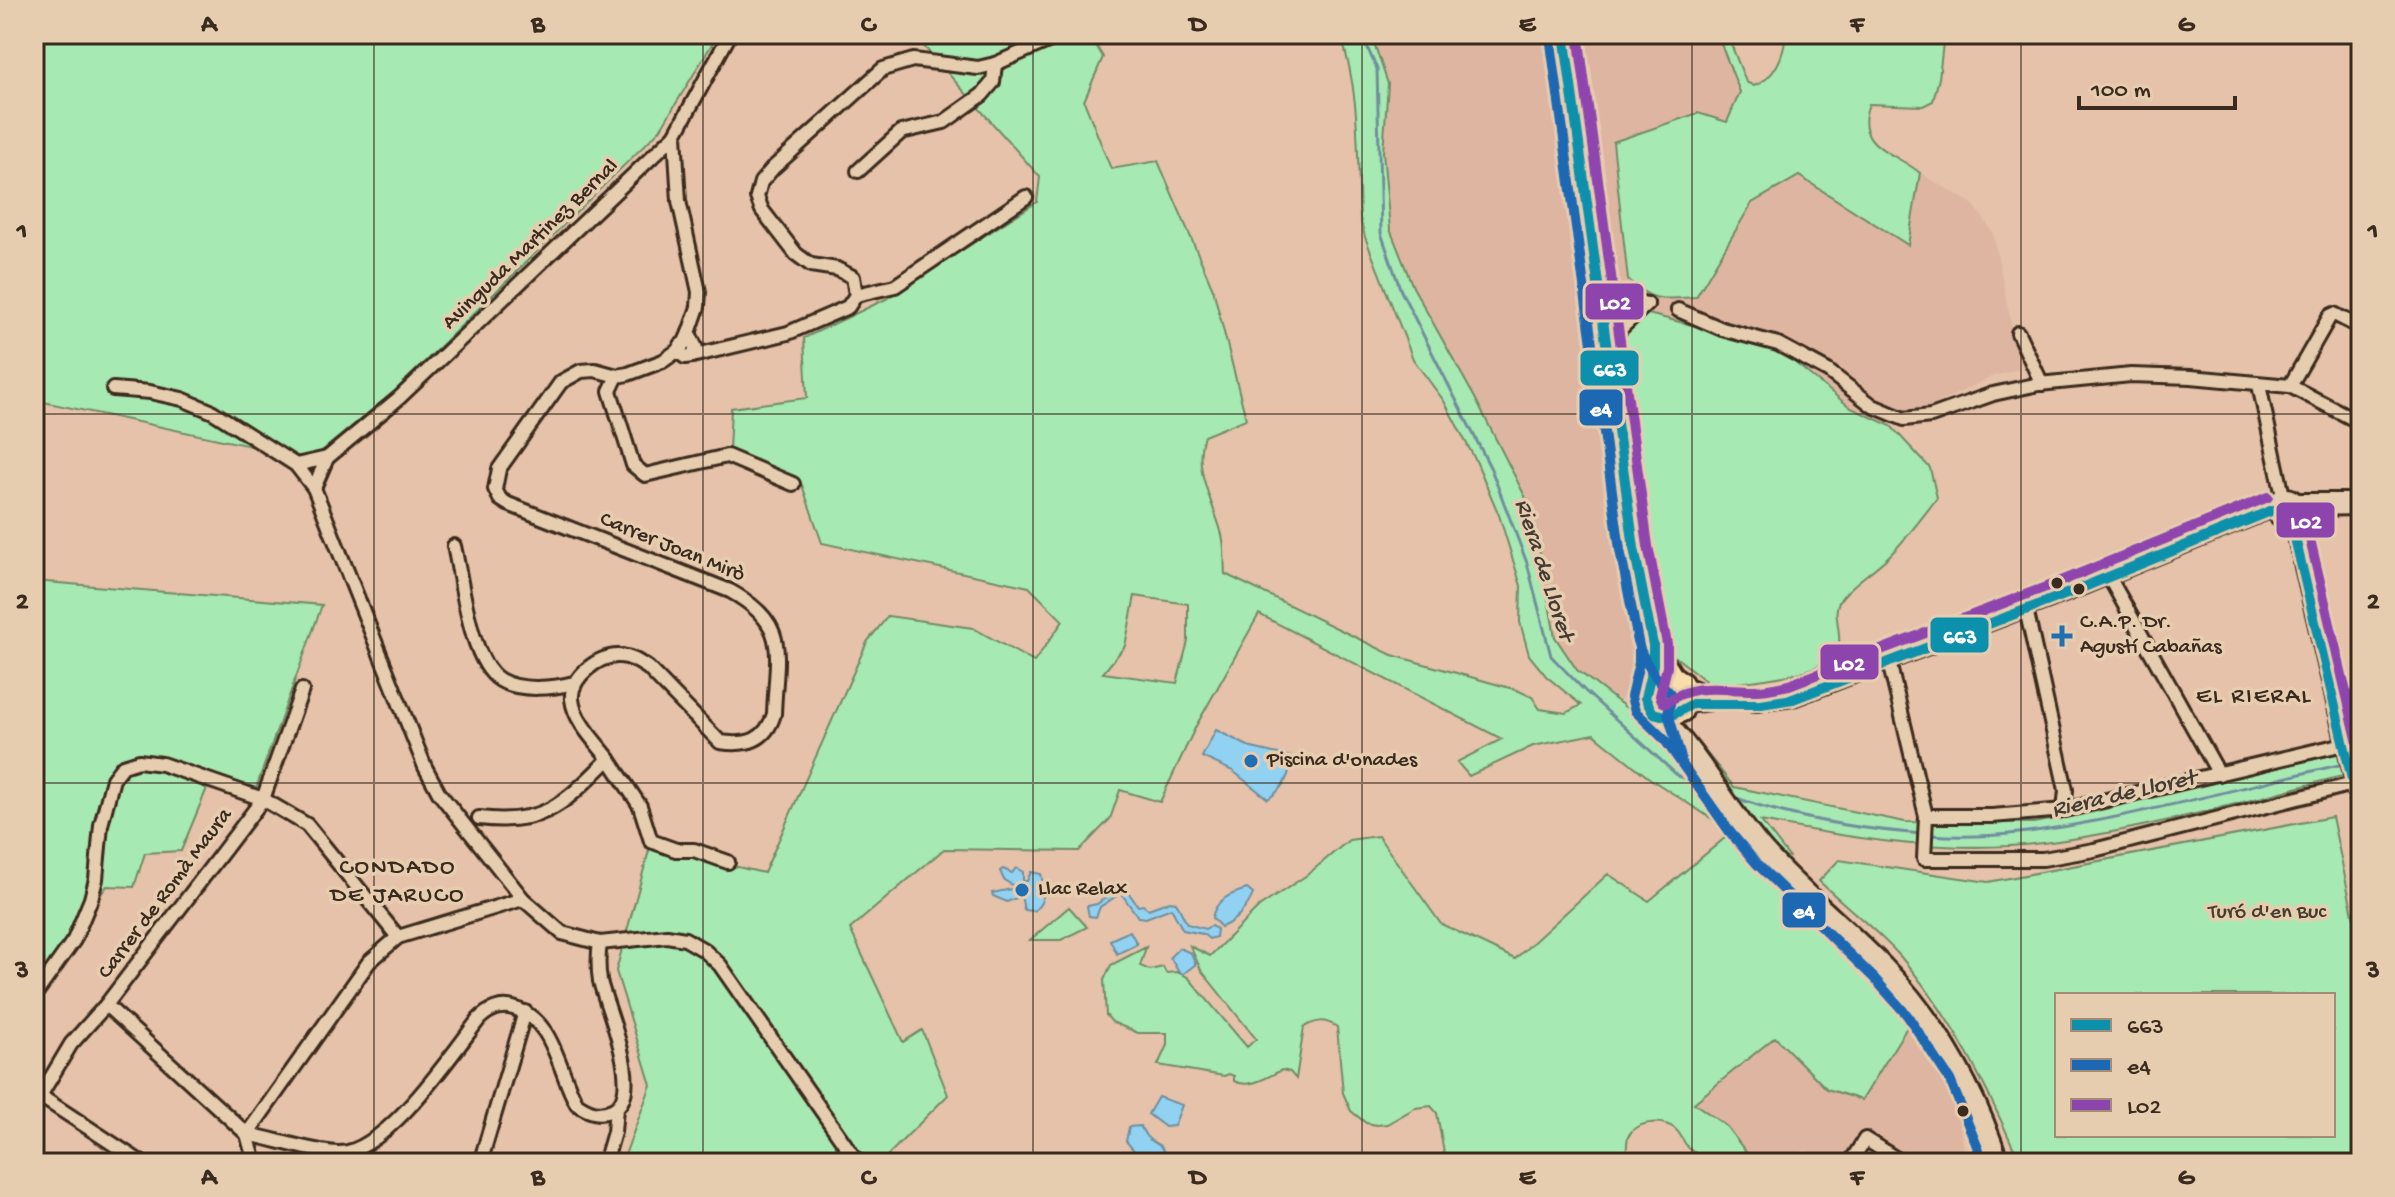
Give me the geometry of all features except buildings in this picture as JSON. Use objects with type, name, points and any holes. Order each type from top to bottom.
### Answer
[{"type":"main road","points":[[1564,34],[1613,336],[1634,548],[1653,645],[1651,682]]},
{"type":"main road","points":[[1653,645],[1687,694],[1683,708],[1676,715],[1661,717]]},
{"type":"main road","points":[[1677,679],[1657,678],[1651,682],[1646,690],[1648,707],[1661,717],[1694,755],[1741,824],[1768,855],[1884,968],[1918,1006],[1962,1073],[1999,1163]]},
{"type":"main road","points":[[1683,708],[1694,755]]},
{"type":"street","name":"Avinguda Martinez Bernal","points":[[314,488],[327,458],[399,398],[675,135],[730,34]]},
{"type":"street","points":[[1026,197],[895,286],[856,295],[853,277],[837,269],[811,265],[796,254],[762,210],[757,197],[761,182],[883,69],[913,60],[978,68],[995,64],[1064,34]]},
{"type":"street","points":[[858,171],[901,132],[944,122],[982,95],[993,82],[995,64]]},
{"type":"street","points":[[675,135],[679,201],[699,292],[691,348]]},
{"type":"street","name":"Carrer Joan Mirò","points":[[574,683],[584,672],[609,657],[621,655],[648,668],[720,742],[752,742],[764,735],[774,714],[776,640],[770,622],[759,610],[730,591],[500,499],[495,489],[499,469],[561,382],[581,371],[595,370],[617,376],[628,374],[691,348],[788,333],[848,307],[856,295]]},
{"type":"street","points":[[1622,298],[1647,304],[1613,336],[1622,298]]},
{"type":"street","points":[[1678,310],[1708,324],[1778,344],[1828,371],[1873,406],[1904,419],[1931,416],[1993,394],[2042,384],[2131,375],[2290,386],[2360,421]]},
{"type":"street","points":[[2290,386],[2330,316],[2334,314],[2361,328]]},
{"type":"street","points":[[2018,333],[2042,384]]},
{"type":"street","points":[[617,376],[610,391],[633,465],[639,471],[651,475],[727,456],[793,484]]},
{"type":"street","points":[[2259,385],[2292,507],[2361,817]]},
{"type":"street","points":[[113,389],[182,399],[213,412],[296,465],[314,488],[425,767],[439,793],[523,899],[562,933],[600,943],[667,936],[685,939],[704,950],[720,965],[858,1163]]},
{"type":"street","name":"Avinguda Martinez Bernal","points":[[296,465],[327,458]]},
{"type":"street","points":[[2361,500],[2292,507],[2282,521],[2273,510],[2274,502],[2292,507],[2308,509],[2361,508]]},
{"type":"street","points":[[1683,708],[1730,701],[1757,704],[1793,699],[2273,510]]},
{"type":"street","points":[[454,546],[479,654],[489,669],[501,681],[524,686],[549,689],[574,683],[571,697],[579,719],[636,798],[651,841],[676,850],[694,850],[728,862]]},
{"type":"street","points":[[2109,577],[2219,774]]},
{"type":"street","points":[[2026,609],[2066,790],[2064,810]]},
{"type":"street","points":[[1889,662],[1926,819],[1924,853],[2056,857],[2094,850],[2355,780]]},
{"type":"street","points":[[1677,679],[1730,701]]},
{"type":"street","name":"Carrer de Romà Maura","points":[[37,1101],[71,1044],[106,1005],[263,799],[302,690]]},
{"type":"street","points":[[1926,819],[2064,810],[2344,747],[2361,740]]},
{"type":"street","points":[[454,813],[505,821],[534,817],[558,805],[609,759]]},
{"type":"street","points":[[34,996],[74,940],[91,899],[101,825],[113,779],[123,766],[139,761],[162,764],[263,799],[307,825],[398,937]]},
{"type":"street","points":[[467,829],[479,818]]},
{"type":"street","points":[[247,1134],[369,962],[398,937],[523,899]]},
{"type":"street","points":[[600,943],[600,978],[625,1062],[624,1097],[616,1108],[614,1132],[605,1163]]},
{"type":"street","points":[[106,1005],[247,1134],[339,1153],[371,1143],[425,1089],[486,1012],[508,1006],[535,1017],[544,1030],[577,1104],[587,1111],[601,1114],[616,1108]]},
{"type":"street","points":[[480,1163],[525,1012]]},
{"type":"street","points":[[37,1101],[142,1163]]},
{"type":"street","points":[[247,1134],[255,1163]]},
{"type":"street","points":[[1850,1163],[1865,1139],[1899,1162]]},
{"type":"shaded area","points":[[1371,34],[1717,34],[1740,92],[1727,122],[1696,297],[1752,203],[1799,176],[1908,244],[1920,173],[1974,205],[1993,233],[2020,369],[1993,376],[1891,426],[1851,408],[1806,369],[1767,344],[1648,314],[1615,345],[1667,650],[1639,672],[1620,701],[1577,670],[1555,637],[1531,510],[1475,398],[1413,287],[1390,229],[1383,152],[1388,84]]},
{"type":"shaded area","points":[[1912,1019],[1956,1104],[1966,1163],[1918,1163],[1864,1129],[1839,1163],[1823,1163],[1806,1150],[1773,1163],[1746,1152],[1726,1126],[1693,1103],[1775,1037],[1827,1089],[1862,1100]]},
{"type":"green space","points":[[34,34],[718,34],[660,130],[395,391],[312,459],[34,400]]},
{"type":"green space","points":[[913,34],[1145,34],[1095,44],[1103,57],[1084,101],[1111,169],[1158,161],[1213,289],[1246,419],[1204,436],[1201,448],[1202,473],[1223,540],[1225,574],[1392,655],[1517,690],[1532,697],[1540,709],[1566,713],[1581,705],[1546,676],[1529,655],[1520,622],[1521,586],[1499,515],[1477,463],[1444,401],[1413,359],[1365,237],[1360,218],[1355,102],[1340,34],[1371,34],[1388,84],[1383,152],[1390,229],[1413,287],[1475,398],[1532,510],[1555,637],[1577,670],[1686,754],[1705,751],[1734,787],[1905,822],[2033,823],[2080,815],[2361,748],[2361,772],[2157,823],[2021,845],[1909,844],[1761,821],[1789,857],[1768,868],[1896,994],[1912,1019],[1862,1100],[1827,1089],[1775,1037],[1694,1103],[1726,1126],[1746,1152],[1729,1154],[1730,1163],[1716,1161],[1690,1150],[1669,1125],[1649,1123],[1636,1128],[1628,1137],[1627,1163],[1465,1163],[1455,1161],[1444,1153],[1437,1113],[1431,1106],[1415,1108],[1387,1124],[1377,1125],[1366,1123],[1351,1111],[1343,1093],[1337,1027],[1328,1023],[1317,1022],[1304,1027],[1296,1079],[1290,1072],[1282,1070],[1246,1084],[1234,1081],[1234,1076],[1229,1074],[1224,1076],[1158,1065],[1167,1045],[1167,1033],[1138,1033],[1112,1022],[1106,1015],[1104,980],[1111,965],[1146,947],[1140,966],[1150,970],[1163,967],[1166,973],[1177,972],[1188,977],[1247,1047],[1256,1039],[1201,970],[1190,946],[1210,956],[1259,907],[1307,875],[1349,840],[1378,836],[1441,924],[1515,959],[1608,874],[1649,901],[1732,832],[1649,778],[1594,734],[1533,746],[1469,776],[1457,762],[1502,739],[1259,614],[1196,726],[1160,802],[1120,790],[1110,819],[1079,851],[944,849],[850,929],[903,1042],[922,1030],[948,1095],[880,1163],[622,1163],[651,1085],[616,971],[650,847],[764,873],[867,642],[888,616],[973,628],[1034,662],[1063,621],[1029,587],[822,543],[802,485],[729,451],[731,408],[807,398],[804,338],[886,299],[1037,202],[1040,177]],"holes":[[[1135,596],[1188,604],[1188,641],[1177,683],[1103,673],[1125,646]]]},
{"type":"green space","points":[[1717,34],[1727,34],[1746,82],[1754,86],[1773,72],[1786,34],[1944,34],[1933,101],[1923,106],[1869,104],[1865,118],[1866,130],[1879,147],[1920,173],[1908,245],[1799,176],[1752,203],[1696,297],[1659,298],[1645,293],[1628,280],[1613,142],[1698,113],[1727,122],[1740,92]]},
{"type":"green space","points":[[1648,314],[1767,344],[1783,353],[1851,408],[1891,426],[1930,468],[1937,498],[1896,548],[1843,596],[1837,607],[1839,643],[1834,655],[1822,664],[1785,676],[1712,686],[1667,650],[1615,344],[1634,321]]},
{"type":"green space","points":[[34,581],[322,605],[256,788],[212,776],[181,851],[145,853],[134,887],[107,886],[34,985]]},
{"type":"green space","name":"Turó d'en Buc","points":[[2332,817],[2361,951],[2361,1163],[2020,1163],[1953,1029],[1919,979],[1891,946],[1819,881],[1839,860],[1988,882]]},
{"type":"green space","points":[[1069,907],[1087,927],[1061,940],[1030,940]]},
{"type":"water","name":"Piscina d'onades","points":[[1216,730],[1252,748],[1291,757],[1288,776],[1278,791],[1268,799],[1233,771],[1202,757]]},
{"type":"water","name":"Llac Relax","points":[[1016,868],[1023,872],[1023,881],[1027,881],[1031,872],[1041,874],[1044,894],[1034,911],[1024,910],[1021,896],[1007,902],[993,896],[992,893],[1017,888],[1004,880],[1000,871],[1003,869],[1012,873]]},
{"type":"water","points":[[1118,888],[1128,892],[1138,906],[1148,909],[1170,901],[1176,902],[1187,924],[1205,929],[1211,926],[1217,929],[1216,937],[1209,939],[1203,934],[1183,930],[1171,908],[1146,918],[1138,917],[1121,893],[1100,907],[1096,917],[1089,916],[1087,906],[1097,904]]},
{"type":"water","points":[[1247,889],[1253,894],[1248,904],[1236,918],[1221,927],[1212,918],[1217,906],[1230,895]]},
{"type":"water","points":[[1130,931],[1137,944],[1117,954],[1110,940]]},
{"type":"water","points":[[1179,948],[1191,953],[1196,964],[1183,974],[1170,957]]},
{"type":"water","points":[[1158,1097],[1182,1105],[1174,1126],[1165,1127],[1148,1114]]},
{"type":"water","points":[[1140,1126],[1164,1152],[1164,1156],[1153,1163],[1138,1163],[1140,1158],[1126,1141],[1129,1127]]},
{"type":"waterway","name":"Riera de Lloret","points":[[1361,34],[1377,69],[1381,233],[1401,291],[1491,469],[1527,563],[1551,656],[1678,776],[1709,788]]},
{"type":"waterway","name":"Riera de Lloret","points":[[2351,762],[2361,760]]},
{"type":"waterway","name":"Riera de Lloret","points":[[1931,835],[1997,835],[2063,827],[2343,764]]},
{"type":"waterway","name":"Riera de Lloret","points":[[1731,796],[1826,822],[1923,834]]},
{"type":"transit line","name":"663","points":[[1564,34],[1634,548],[1653,645],[1653,665],[1645,698],[1653,713],[1669,717],[1692,704],[1761,704],[1793,699],[2064,595],[2273,510]]},
{"type":"transit line","name":"L02","points":[[1578,34],[1648,546],[1667,644],[1667,667],[1660,696],[1663,702],[1699,689],[1762,690],[1789,685],[2059,582],[2268,497]]},
{"type":"transit line","name":"e4","points":[[1550,36],[1620,550],[1639,646],[1639,663],[1631,697],[1635,711],[1665,740],[1730,832],[1757,864],[1874,978],[1907,1015],[1950,1080],[1984,1163]]},
{"type":"transit line","name":"L02","points":[[2305,518],[2361,756]]},
{"type":"transit line","name":"663","points":[[2291,521],[2361,817]]},
{"type":"transit line","name":"e4","points":[[1636,638],[1650,669],[1672,695],[1668,713],[1681,758]]},
{"type":"place","name":"C.A.P. Dr. Agustí Cabañas","points":[[2062,636]]},
{"type":"place","name":"Piscina d'onades","points":[[1251,761]]},
{"type":"place","name":"Llac Relax","points":[[1022,890]]},
{"type":"district","name":"EL RIERAL","points":[[2254,697]]},
{"type":"district","name":"CONDADO DE JARUCO","points":[[398,882]]}]
